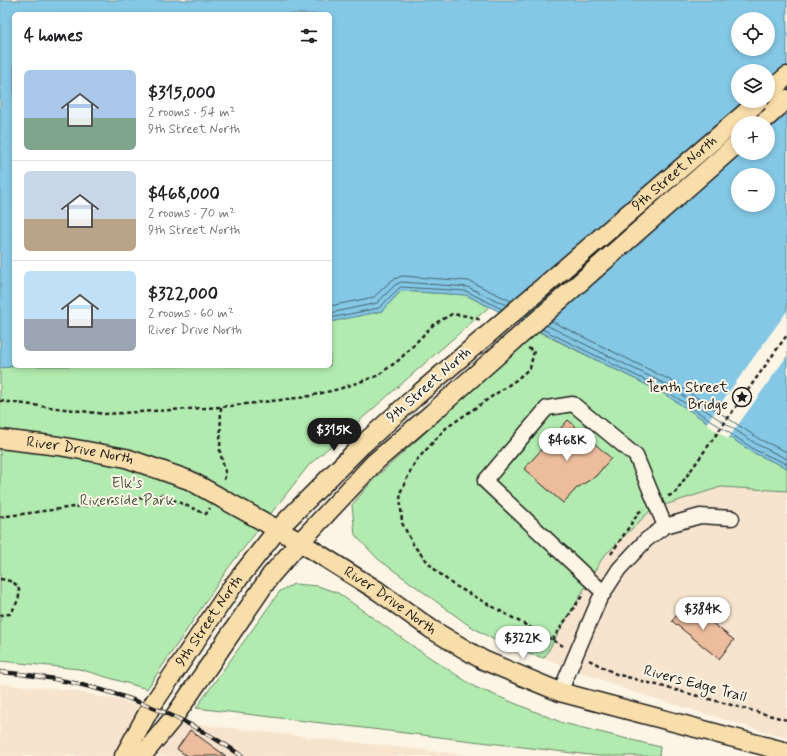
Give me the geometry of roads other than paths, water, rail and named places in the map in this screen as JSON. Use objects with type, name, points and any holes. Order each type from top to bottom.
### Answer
[{"type":"main road","points":[[775,87],[787,76]]},
{"type":"main road","points":[[769,116],[787,100]]},
{"type":"main road","name":"9th Street North","points":[[124,756],[151,708],[228,593],[277,530],[362,445],[414,398],[751,108]]},
{"type":"main road","name":"9th Street North","points":[[142,756],[174,717],[271,574],[375,462],[731,149]]},
{"type":"main road","name":"River Drive North","points":[[0,439],[59,446],[126,458],[189,480],[300,542],[378,591],[431,629],[483,660],[560,692],[787,752]]},
{"type":"lane","points":[[604,593],[484,481],[547,408],[572,404],[636,456],[664,526]]},
{"type":"lane","points":[[560,692],[599,600],[619,569],[646,540],[664,526],[700,516],[732,518]]},
{"type":"water","points":[[0,0],[787,0],[787,468],[754,453],[663,393],[466,295],[401,291],[382,311],[332,322],[332,12],[12,12],[12,367],[0,368]]},
{"type":"railway","points":[[0,672],[64,681],[96,688],[127,698],[157,709],[186,723],[214,738],[242,756]]},
{"type":"place","name":"Tenth Street Bridge","points":[[742,397]]},
{"type":"park label","name":"Elk's Riverside Park","points":[[127,492]]}]
